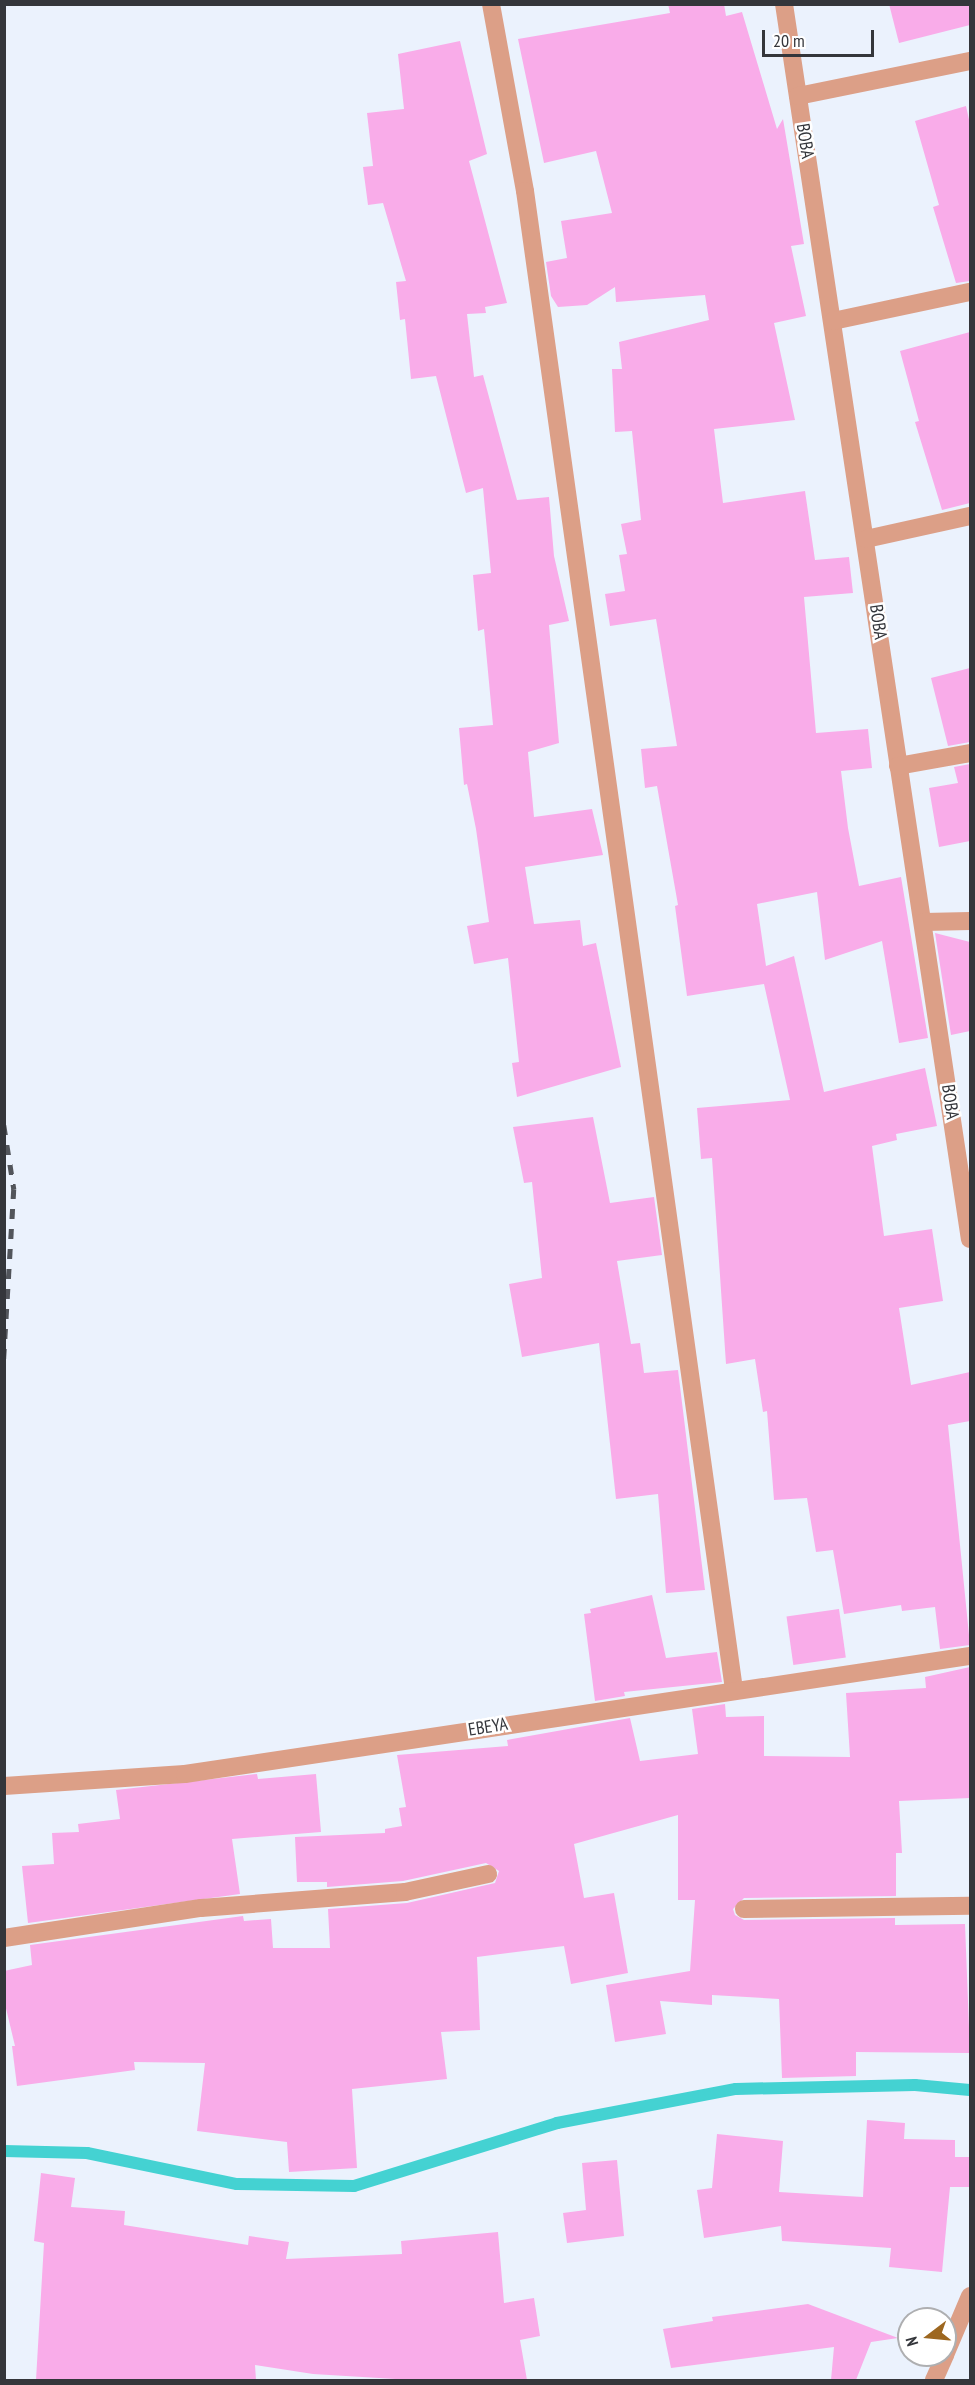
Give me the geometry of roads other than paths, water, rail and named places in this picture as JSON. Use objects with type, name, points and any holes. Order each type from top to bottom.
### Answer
[{"type":"street","points":[[491,4],[525,191],[734,1690]]},
{"type":"street","name":"BOBA","points":[[784,4],[866,539],[898,766],[961,1120],[970,1239]]},
{"type":"street","points":[[798,96],[970,61]]},
{"type":"street","points":[[833,321],[970,292]]},
{"type":"street","points":[[866,539],[970,516]]},
{"type":"street","points":[[898,766],[970,753]]},
{"type":"street","points":[[924,922],[970,921]]},
{"type":"street","name":"EBEYA","points":[[4,1786],[185,1774],[970,1656]]},
{"type":"street","points":[[4,1938],[201,1908],[405,1892],[488,1874]]},
{"type":"street","points":[[744,1909],[970,1906]]},
{"type":"street","points":[[957,2327],[970,2296]]},
{"type":"waterway","points":[[4,2151],[87,2153],[237,2184],[354,2186],[557,2123],[736,2089],[915,2085],[970,2090]]},
{"type":"railway","points":[[4,1125],[14,1189],[4,1359]]}]
